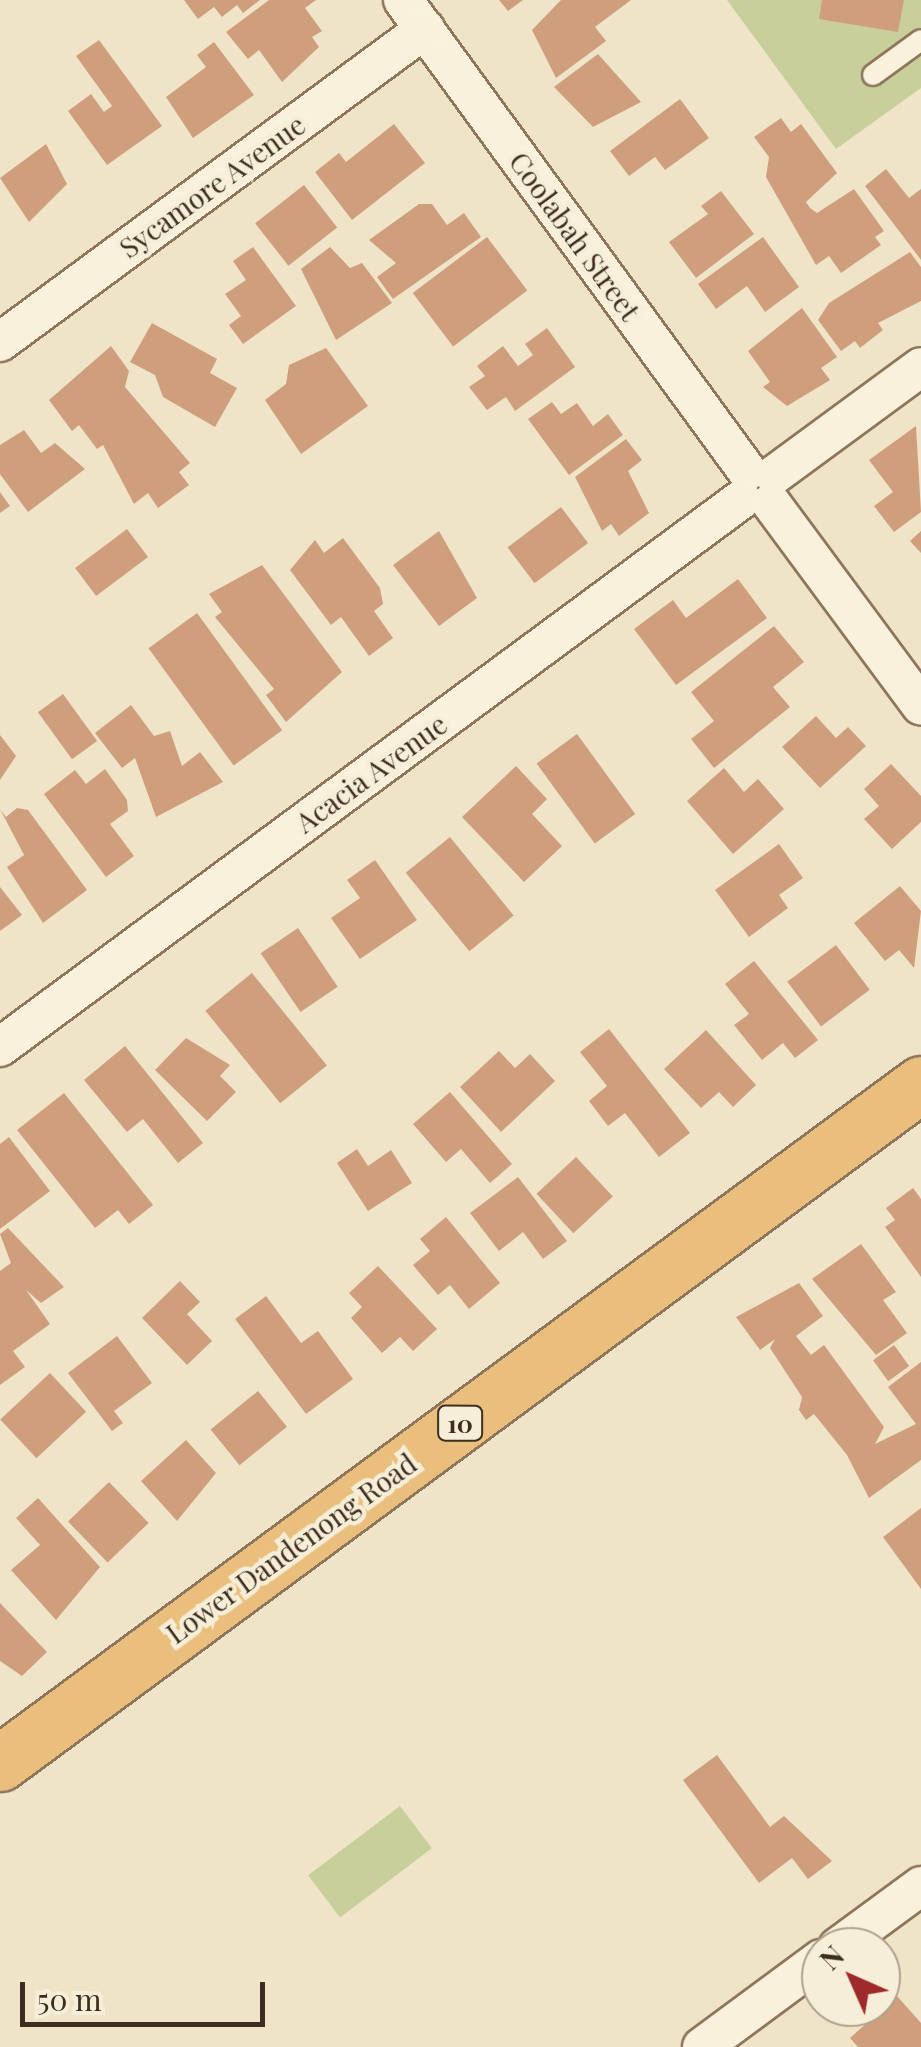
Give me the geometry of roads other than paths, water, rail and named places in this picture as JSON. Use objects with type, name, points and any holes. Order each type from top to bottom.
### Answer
[{"type":"highway","name":"Lower Dandenong Road","points":[[0,1763],[921,1084]]},
{"type":"street","name":"Sycamore Avenue","points":[[0,342],[414,15]]},
{"type":"street","name":"Coolabah Street","points":[[414,15],[921,706]]},
{"type":"street","name":"Acacia Avenue","points":[[0,1047],[921,367]]},
{"type":"street","points":[[865,1927],[921,1886]]},
{"type":"street","points":[[702,2047],[801,1975]]},
{"type":"lane","points":[[873,75],[921,40]]}]
